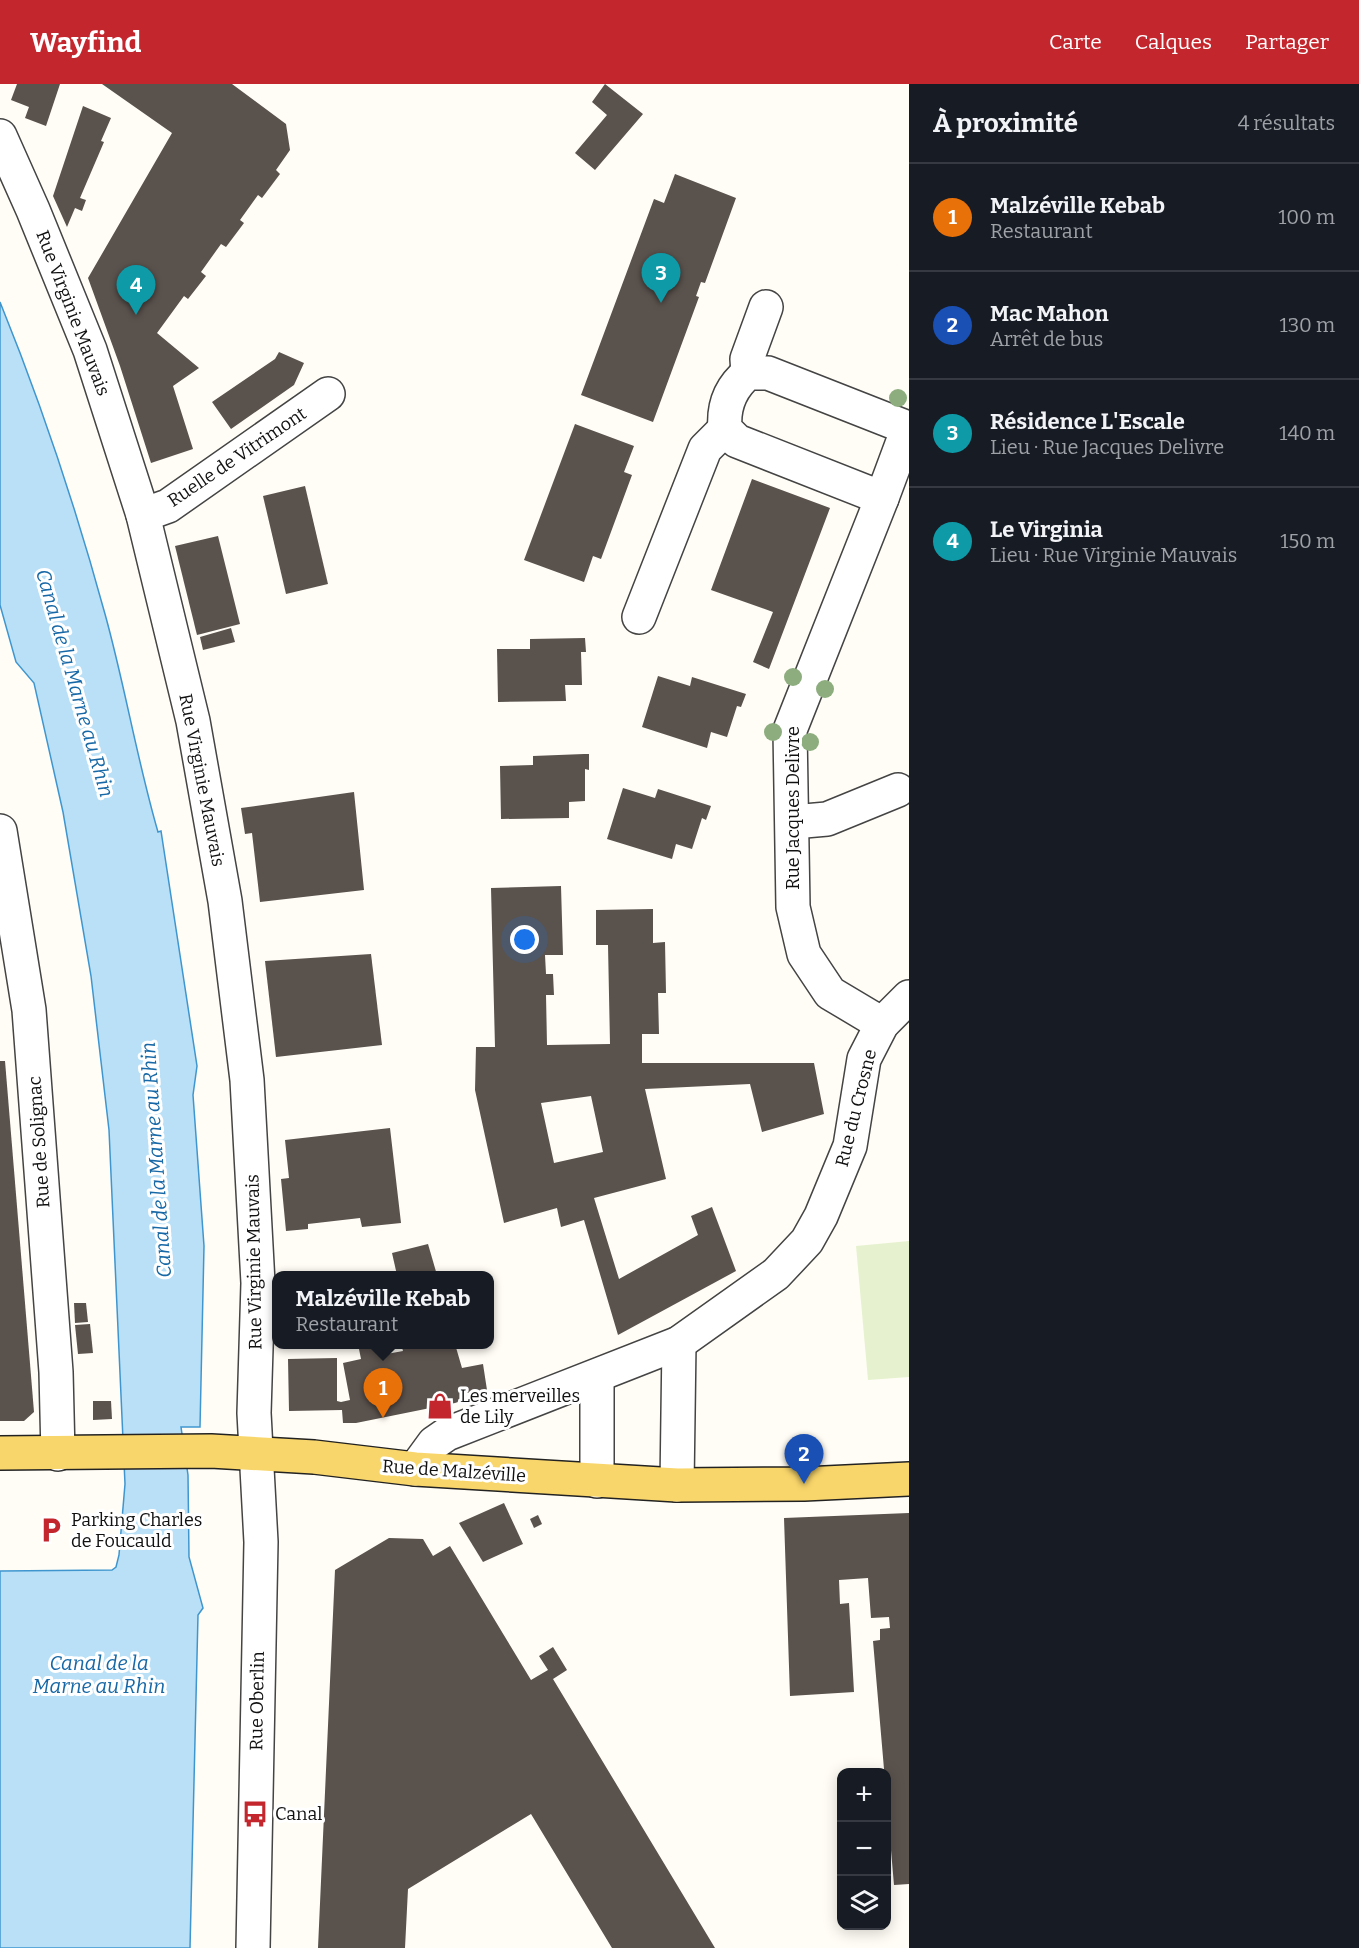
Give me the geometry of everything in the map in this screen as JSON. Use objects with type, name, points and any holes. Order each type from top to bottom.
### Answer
[{"type":"main road","name":"Rue de Malzéville","points":[[0,1453],[256,1454],[415,1470],[677,1485],[804,1484],[909,1479]]},
{"type":"street","name":"Rue Virginie Mauvais","points":[[0,136],[90,350],[143,515],[193,721],[225,901],[251,1126],[257,1271],[254,1413],[256,1454]]},
{"type":"street","points":[[766,308],[747,359],[748,373],[736,383],[729,397],[724,416],[725,429],[737,441],[882,498]]},
{"type":"street","name":"Rue Jacques Delivre","points":[[748,373],[768,374],[908,428],[790,730],[793,907],[804,954],[830,993],[882,1024]]},
{"type":"street","name":"Ruelle de Vitrimont","points":[[143,515],[168,506],[328,394]]},
{"type":"street","points":[[639,617],[705,449],[725,429]]},
{"type":"street","points":[[793,822],[827,819],[898,789]]},
{"type":"street","name":"Rue de Solignac","points":[[0,831],[29,1010],[56,1360],[58,1454]]},
{"type":"street","name":"Rue du Crosne","points":[[415,1470],[434,1443],[447,1434],[680,1343],[776,1274],[807,1241],[846,1160],[864,1059],[882,1024],[909,997]]},
{"type":"street","points":[[677,1485],[680,1343]]},
{"type":"street","points":[[597,1376],[597,1482]]},
{"type":"street","name":"Rue Oberlin","points":[[253,1948],[261,1542],[256,1454]]},
{"type":"green space","points":[[909,1241],[909,1377],[868,1380],[856,1246]]},
{"type":"water","name":"Canal de la Marne au Rhin","points":[[0,302],[57,456],[94,574],[158,832],[161,831],[197,1066],[193,1095],[204,1246],[200,1427],[181,1427],[188,1475],[189,1557],[203,1608],[198,1615],[190,1948],[0,1948],[0,1571],[112,1570],[116,1567],[119,1555],[125,1484],[109,1130],[91,976],[63,812],[34,683],[16,662],[0,605]]},
{"type":"building","points":[[17,84],[60,84],[46,126],[25,118],[29,107],[11,100]]},
{"type":"building","points":[[102,84],[232,84],[286,124],[290,150],[276,170],[280,174],[262,198],[258,195],[240,220],[244,223],[226,247],[221,244],[201,272],[206,276],[188,299],[184,296],[157,333],[199,368],[173,386],[193,449],[151,463],[120,366],[88,278],[172,133]]},
{"type":"building","points":[[605,84],[643,114],[595,170],[575,153],[607,115],[592,102]]},
{"type":"building","points":[[83,106],[111,118],[101,141],[104,142],[80,198],[86,200],[82,211],[75,208],[67,227],[53,196]]},
{"type":"building","points":[[675,174],[736,198],[705,283],[701,282],[696,296],[699,297],[653,422],[581,395],[654,199],[664,203]]},
{"type":"building","points":[[279,352],[304,363],[294,385],[231,429],[212,402],[275,359]]},
{"type":"building","points":[[575,424],[634,446],[624,472],[632,475],[601,559],[593,556],[584,582],[524,560]]},
{"type":"building","points":[[752,479],[830,508],[769,669],[753,662],[773,612],[711,590]]},
{"type":"building","points":[[305,486],[328,584],[286,594],[263,496]]},
{"type":"building","points":[[218,536],[240,624],[197,635],[175,546]]},
{"type":"building","points":[[231,628],[235,642],[203,650],[200,637]]},
{"type":"building","points":[[585,638],[586,652],[581,652],[582,685],[565,685],[566,701],[498,702],[497,649],[530,649],[530,639]]},
{"type":"building","points":[[658,676],[690,686],[692,677],[746,694],[741,707],[737,706],[727,737],[711,732],[707,748],[642,727]]},
{"type":"building","points":[[589,754],[589,770],[585,769],[585,801],[569,802],[569,818],[501,819],[500,766],[533,765],[533,756]]},
{"type":"building","points":[[623,788],[655,798],[658,789],[711,806],[706,820],[702,818],[692,849],[676,844],[672,859],[607,839]]},
{"type":"building","points":[[354,792],[364,890],[260,902],[252,833],[245,834],[241,808]]},
{"type":"building","points":[[561,886],[563,955],[545,955],[546,974],[553,974],[554,995],[546,995],[547,1045],[610,1044],[608,945],[596,945],[596,910],[653,909],[653,943],[665,942],[666,993],[658,993],[659,1034],[642,1034],[642,1063],[814,1063],[824,1114],[762,1132],[750,1084],[645,1089],[666,1179],[594,1198],[619,1279],[698,1235],[691,1216],[712,1207],[736,1271],[618,1335],[584,1220],[561,1227],[557,1208],[504,1223],[475,1090],[476,1047],[495,1047],[491,888]],"holes":[[[591,1096],[603,1152],[554,1163],[541,1103]]]},
{"type":"building","points":[[371,954],[382,1045],[276,1057],[265,961]]},
{"type":"building","points":[[0,1061],[5,1061],[34,1412],[24,1421],[0,1421]]},
{"type":"building","points":[[390,1128],[401,1223],[362,1227],[360,1218],[308,1224],[308,1229],[286,1231],[281,1179],[289,1178],[285,1140]]},
{"type":"building","points":[[428,1244],[436,1271],[396,1271],[392,1253]]},
{"type":"building","points":[[74,1303],[86,1303],[88,1322],[75,1323]]},
{"type":"building","points":[[90,1324],[93,1353],[78,1354],[75,1325]]},
{"type":"building","points":[[359,1349],[379,1349],[381,1355],[403,1351],[402,1349],[456,1349],[462,1368],[483,1364],[487,1390],[466,1393],[467,1399],[455,1403],[356,1423],[343,1423],[342,1410],[289,1411],[288,1359],[337,1358],[337,1401],[341,1402],[350,1400],[343,1363],[361,1359]]},
{"type":"building","points":[[93,1401],[111,1401],[112,1419],[93,1420]]},
{"type":"building","points":[[504,1503],[523,1544],[483,1562],[459,1523]]},
{"type":"building","points":[[909,1513],[909,1884],[894,1885],[891,1850],[891,1768],[884,1768],[873,1641],[880,1640],[880,1629],[890,1628],[889,1617],[871,1618],[868,1578],[839,1580],[840,1604],[849,1603],[854,1692],[790,1696],[784,1518]]},
{"type":"building","points":[[538,1515],[542,1524],[534,1528],[530,1519]]},
{"type":"building","points":[[389,1538],[423,1539],[433,1556],[450,1546],[531,1680],[548,1670],[539,1656],[553,1647],[567,1670],[553,1679],[715,1948],[612,1948],[531,1814],[408,1889],[405,1948],[318,1948],[335,1570]]},
{"type":"place","name":"Résidence L'Escale","points":[[661,303]]},
{"type":"place","name":"Le Virginia","points":[[136,315]]},
{"type":"place","name":"Les merveilles de Lily","points":[[440,1406]]},
{"type":"place","name":"Malzéville Kebab","points":[[383,1418]]},
{"type":"place","name":"Mac Mahon","points":[[804,1484]]},
{"type":"place","name":"Parking Charles de Foucauld","points":[[51,1530]]},
{"type":"place","name":"Canal","points":[[255,1814]]}]
